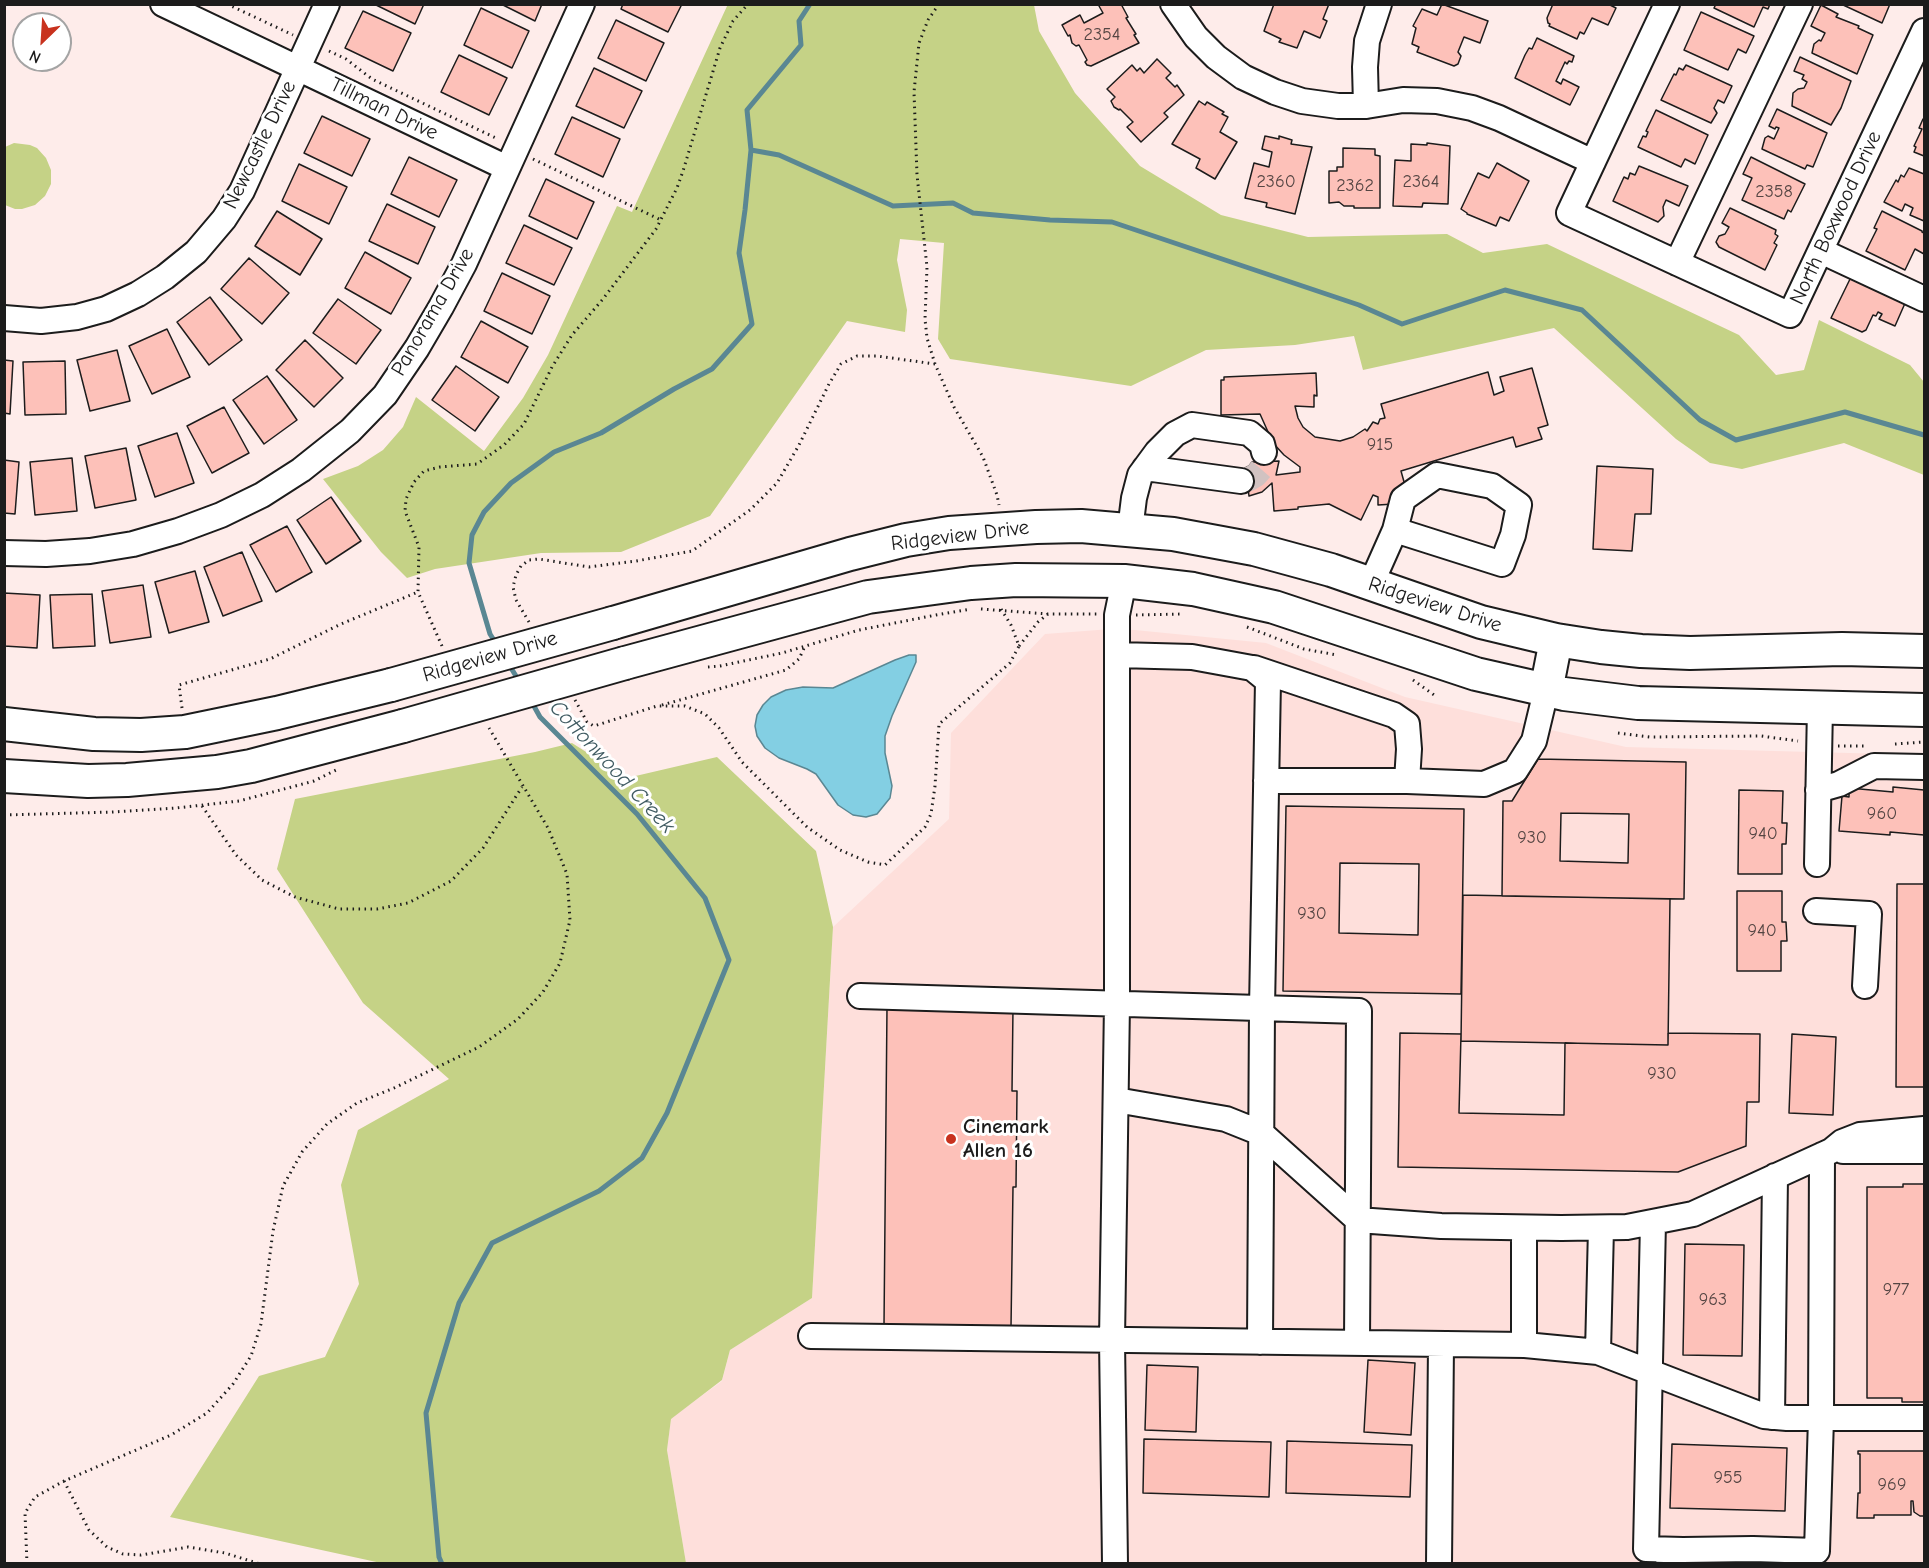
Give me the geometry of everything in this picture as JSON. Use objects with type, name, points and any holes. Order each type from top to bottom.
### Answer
[{"type":"main road","name":"Ridgeview Drive","points":[[4,724],[94,734],[141,735],[185,732],[277,713],[391,685],[850,554],[930,535],[1036,527],[1081,526],[1130,530],[1200,538],[1254,549],[1314,565],[1481,622],[1556,640],[1631,650],[1682,653],[1842,649],[1924,651]]},
{"type":"main road","points":[[1124,580],[1130,530]]},
{"type":"main road","name":"Ridgeview Drive","points":[[4,776],[88,782],[217,772],[251,766],[868,597],[971,583],[1016,580],[1124,580],[1193,589],[1274,607],[1468,672],[1546,691],[1638,703],[1924,710]]},
{"type":"main road","points":[[1546,691],[1556,640]]},
{"type":"street","name":"Tillman Drive","points":[[163,4],[297,67],[511,159]]},
{"type":"street","name":"Newcastle Drive","points":[[4,318],[41,321],[77,317],[106,309],[138,294],[165,277],[196,252],[224,219],[242,191],[327,4]]},
{"type":"street","name":"Panorama Drive","points":[[4,553],[79,552],[133,544],[178,531],[221,515],[262,495],[301,470],[350,431],[385,395],[417,348],[464,264],[582,4]]},
{"type":"street","points":[[1173,4],[1196,37],[1216,57],[1243,77],[1275,92],[1302,101],[1338,106],[1366,106],[1403,100],[1437,101],[1472,108],[1499,118],[1593,162],[1667,4]]},
{"type":"street","points":[[1366,106],[1367,41],[1379,4]]},
{"type":"street","points":[[1677,263],[1800,4]]},
{"type":"street","name":"North Boxwood Drive","points":[[1593,162],[1569,213],[1790,315],[1924,31]]},
{"type":"street","points":[[1821,250],[1924,299]]},
{"type":"street","points":[[1130,530],[1137,484],[1145,468],[1175,434],[1192,425],[1249,433],[1262,444],[1264,452]]},
{"type":"street","points":[[1145,468],[1241,481]]},
{"type":"street","points":[[1371,584],[1395,530],[1403,499],[1437,475],[1492,486],[1519,505],[1513,535],[1502,564],[1395,530]]},
{"type":"street","points":[[1115,1563],[1112,1340],[1118,1003],[1117,615],[1124,580]]},
{"type":"street","points":[[1118,655],[1192,657],[1252,668],[1394,715],[1407,724],[1409,749],[1407,781]]},
{"type":"street","points":[[1252,668],[1268,681],[1262,1008],[1260,1342]]},
{"type":"street","points":[[1266,781],[1407,781],[1485,784],[1515,771],[1534,741],[1546,691]]},
{"type":"street","points":[[1817,864],[1820,707]]},
{"type":"street","points":[[1818,790],[1839,784],[1874,766],[1924,767]]},
{"type":"street","points":[[1816,911],[1869,914],[1865,986]]},
{"type":"street","points":[[860,996],[1359,1011],[1357,1342]]},
{"type":"street","points":[[1116,1100],[1226,1119],[1261,1133],[1358,1220],[1441,1226],[1627,1227],[1693,1214],[1827,1153],[1842,1142],[1860,1135],[1924,1129]]},
{"type":"street","points":[[1827,1153],[1924,1151]]},
{"type":"street","points":[[1653,1222],[1646,1549],[1675,1557],[1752,1549],[1817,1551],[1827,1153]]},
{"type":"street","points":[[1772,1417],[1775,1176]]},
{"type":"street","points":[[1524,1228],[1524,1345]]},
{"type":"street","points":[[1598,1352],[1601,1228]]},
{"type":"street","points":[[811,1336],[1524,1345],[1598,1352],[1764,1416],[1924,1418]]},
{"type":"street","points":[[1438,1563],[1445,1344]]},
{"type":"street","points":[[1445,1344],[1449,1563]]},
{"type":"path","points":[[227,4],[346,59],[372,79],[494,136],[511,159],[661,220]]},
{"type":"path","points":[[446,652],[418,592],[419,547],[405,511],[406,499],[414,482],[424,471],[440,467],[477,464],[504,445],[525,424],[552,367],[572,335],[603,299],[661,220],[683,171],[720,48],[733,21],[748,4]]},
{"type":"path","points":[[939,4],[925,27],[917,52],[914,92],[917,175],[927,289],[925,319],[927,338],[935,364],[954,407],[983,457],[1000,508]]},
{"type":"path","points":[[533,630],[516,600],[513,587],[520,566],[529,560],[548,560],[589,567],[692,551],[750,510],[777,483],[799,445],[829,384],[842,364],[857,357],[867,356],[935,364]]},
{"type":"path","points":[[182,709],[179,684],[270,659],[341,624],[418,592]]},
{"type":"path","points":[[702,667],[753,660],[859,630],[978,608],[1048,614],[1185,614]]},
{"type":"path","points":[[1001,609],[1011,625],[1019,646]]},
{"type":"path","points":[[657,706],[685,706],[705,714],[719,728],[742,762],[807,827],[840,850],[868,862],[885,865],[925,827],[931,814],[939,724],[1010,663],[1019,646],[1038,622],[1048,614]]},
{"type":"path","points":[[1242,625],[1304,649],[1341,656]]},
{"type":"path","points":[[569,691],[587,722],[594,726],[786,670],[799,659],[805,646]]},
{"type":"path","points":[[1409,676],[1437,697]]},
{"type":"path","points":[[27,1563],[25,1513],[35,1497],[64,1481],[171,1435],[207,1413],[233,1384],[251,1356],[261,1324],[273,1231],[283,1186],[302,1152],[327,1124],[357,1103],[479,1047],[518,1019],[543,992],[560,963],[570,920],[567,873],[548,828],[487,724]]},
{"type":"path","points":[[1618,733],[1650,737],[1761,735],[1819,745],[1869,746]]},
{"type":"path","points":[[1891,744],[1924,742]]},
{"type":"path","points":[[202,806],[236,855],[262,880],[295,897],[339,909],[377,909],[408,903],[451,881],[483,848],[522,786]]},
{"type":"path","points":[[64,1481],[89,1530],[107,1547],[123,1554],[141,1555],[188,1547],[225,1553],[260,1563]]},
{"type":"shaded area","points":[[1111,629],[1266,643],[1405,697],[1626,747],[1924,755],[1924,1563],[686,1563],[667,1450],[671,1418],[722,1381],[730,1350],[812,1298],[833,927],[949,819],[951,733],[1045,634]]},
{"type":"green space","points":[[728,4],[1034,5],[1039,31],[1075,93],[1140,166],[1221,215],[1308,237],[1447,234],[1483,253],[1547,244],[1739,335],[1776,375],[1804,370],[1819,320],[1910,365],[1924,382],[1924,475],[1844,443],[1742,469],[1710,463],[1676,439],[1554,328],[1363,370],[1354,336],[1295,345],[1206,350],[1131,386],[950,359],[938,339],[944,243],[900,239],[897,260],[907,310],[905,332],[847,321],[710,516],[621,552],[541,553],[435,569],[407,578],[381,552],[323,479],[358,466],[383,450],[403,427],[416,397],[484,451],[523,398],[548,355],[617,206],[632,212]]},
{"type":"green space","points":[[14,143],[37,148],[46,158],[51,170],[51,184],[45,196],[35,205],[22,209],[5,205],[5,147]]},
{"type":"green space","points":[[572,743],[627,778],[717,757],[816,851],[833,927],[812,1298],[730,1350],[722,1380],[671,1419],[667,1450],[686,1563],[381,1563],[170,1517],[259,1376],[325,1357],[359,1284],[341,1185],[358,1130],[449,1079],[363,1003],[277,869],[295,799]]},
{"type":"water","points":[[909,655],[916,655],[916,662],[885,736],[885,753],[892,786],[890,798],[877,814],[866,817],[853,815],[838,805],[816,774],[779,758],[765,748],[757,736],[755,726],[757,715],[771,697],[786,690],[803,687],[833,688]]},
{"type":"building","points":[[374,4],[424,4],[415,24]]},
{"type":"building","points":[[501,4],[542,4],[535,21]]},
{"type":"building","points":[[623,4],[682,4],[668,32],[621,9]]},
{"type":"building","points":[[1121,4],[1139,43],[1091,66],[1087,65],[1085,62],[1087,60],[1079,45],[1072,43],[1070,35],[1068,36],[1062,25],[1080,15],[1084,23],[1103,13],[1099,6]]},
{"type":"building","points":[[1274,4],[1329,4],[1323,19],[1327,21],[1320,38],[1304,31],[1297,48],[1279,42],[1281,39],[1264,31]]},
{"type":"building","points":[[1442,4],[1488,21],[1480,43],[1464,37],[1458,52],[1461,56],[1458,64],[1454,66],[1417,52],[1419,47],[1412,44],[1416,28],[1413,26],[1422,9],[1437,15]]},
{"type":"building","points":[[1553,4],[1608,4],[1616,8],[1608,25],[1592,18],[1584,34],[1580,32],[1577,39],[1549,26],[1547,18]]},
{"type":"building","points":[[1716,4],[1770,4],[1768,9],[1763,7],[1754,27],[1714,8]]},
{"type":"building","points":[[1841,4],[1890,4],[1882,23]]},
{"type":"building","points":[[1821,5],[1838,14],[1836,17],[1859,26],[1858,28],[1873,35],[1857,74],[1812,53],[1814,44],[1821,41],[1825,33],[1811,26]]},
{"type":"building","points":[[481,8],[529,31],[512,68],[464,45]]},
{"type":"building","points":[[363,11],[411,33],[393,71],[345,48]]},
{"type":"building","points":[[1701,12],[1754,36],[1746,53],[1738,49],[1728,70],[1684,50]]},
{"type":"building","points":[[616,20],[664,43],[646,81],[598,58]]},
{"type":"building","points":[[1537,38],[1574,56],[1572,62],[1569,61],[1567,64],[1565,62],[1556,81],[1561,84],[1563,79],[1579,87],[1570,105],[1515,78],[1525,55],[1529,48],[1532,49]]},
{"type":"building","points":[[459,55],[507,78],[489,115],[441,92]]},
{"type":"building","points":[[1800,57],[1851,81],[1841,108],[1831,125],[1792,106],[1793,93],[1804,88],[1807,82],[1802,79],[1804,75],[1794,71]]},
{"type":"building","points":[[1157,59],[1171,73],[1166,78],[1175,87],[1177,85],[1184,95],[1164,113],[1168,117],[1141,142],[1127,127],[1133,122],[1120,109],[1114,107],[1111,101],[1115,97],[1107,89],[1132,65],[1137,71],[1140,68],[1144,73]]},
{"type":"building","points":[[1686,65],[1732,86],[1724,103],[1718,100],[1714,108],[1717,113],[1711,123],[1661,100],[1674,74],[1676,75],[1679,68],[1683,70]]},
{"type":"building","points":[[594,68],[642,91],[624,128],[576,106]]},
{"type":"building","points":[[1199,101],[1205,105],[1207,102],[1224,112],[1222,114],[1228,117],[1220,132],[1237,142],[1215,179],[1196,168],[1200,159],[1172,144]]},
{"type":"building","points":[[1777,109],[1827,133],[1813,167],[1807,165],[1805,169],[1762,149],[1765,138],[1768,136],[1774,139],[1779,128],[1769,126]]},
{"type":"building","points":[[1656,110],[1708,135],[1695,164],[1685,159],[1681,167],[1638,147],[1643,136],[1646,137],[1648,132],[1646,131]]},
{"type":"building","points":[[322,116],[370,139],[352,176],[304,153]]},
{"type":"building","points":[[572,117],[620,139],[603,177],[555,154]]},
{"type":"building","points":[[1924,120],[1924,156],[1914,152]]},
{"type":"building","points":[[1265,136],[1279,139],[1279,136],[1292,140],[1291,144],[1312,147],[1295,214],[1266,207],[1267,203],[1245,198],[1254,163],[1269,167],[1272,152],[1262,149]]},
{"type":"building","points":[[1427,143],[1450,146],[1448,204],[1423,203],[1422,207],[1393,206],[1395,160],[1411,161],[1411,144],[1427,145]]},
{"type":"building","points":[[1343,148],[1375,149],[1375,155],[1380,156],[1380,208],[1354,208],[1354,206],[1344,206],[1339,202],[1329,203],[1329,171],[1337,171],[1337,167],[1343,167]]},
{"type":"building","points":[[409,157],[457,180],[439,217],[391,194]]},
{"type":"building","points":[[1751,157],[1805,184],[1791,212],[1788,210],[1784,219],[1742,200],[1752,178],[1743,174]]},
{"type":"building","points":[[1497,163],[1529,181],[1509,221],[1500,217],[1496,226],[1467,214],[1461,209],[1478,173],[1489,178]]},
{"type":"building","points":[[299,164],[347,187],[329,224],[282,201]]},
{"type":"building","points":[[1639,166],[1688,186],[1679,206],[1666,200],[1663,207],[1664,216],[1658,222],[1613,201],[1624,177],[1628,179],[1630,173],[1635,175]]},
{"type":"building","points":[[1909,168],[1924,174],[1924,221],[1910,215],[1913,208],[1905,204],[1902,211],[1884,202],[1896,180],[1898,182],[1901,175],[1904,177]]},
{"type":"building","points":[[546,179],[594,202],[577,239],[529,216]]},
{"type":"building","points":[[387,204],[435,227],[418,264],[369,241]]},
{"type":"building","points":[[1730,208],[1776,230],[1775,234],[1778,236],[1774,243],[1777,245],[1765,270],[1719,247],[1716,242],[1729,227],[1722,223]]},
{"type":"building","points":[[277,211],[322,239],[300,275],[255,246]]},
{"type":"building","points":[[1882,211],[1924,233],[1924,254],[1915,249],[1905,270],[1866,251],[1877,229],[1874,228]]},
{"type":"building","points":[[524,225],[572,248],[554,285],[506,263]]},
{"type":"building","points":[[365,252],[411,278],[391,314],[345,288]]},
{"type":"building","points":[[249,258],[289,293],[262,324],[221,289]]},
{"type":"building","points":[[502,273],[550,296],[532,334],[484,311]]},
{"type":"building","points":[[1852,275],[1906,301],[1895,326],[1879,319],[1882,314],[1878,312],[1876,316],[1873,315],[1866,330],[1862,332],[1831,318]]},
{"type":"building","points":[[210,297],[242,340],[209,365],[177,322]]},
{"type":"building","points":[[338,299],[381,330],[356,364],[313,333]]},
{"type":"building","points":[[481,321],[528,347],[508,383],[461,357]]},
{"type":"building","points":[[167,329],[190,377],[152,394],[129,346]]},
{"type":"building","points":[[305,340],[343,378],[314,407],[276,370]]},
{"type":"building","points":[[117,350],[130,401],[90,411],[77,360]]},
{"type":"building","points":[[4,360],[13,361],[10,414],[4,413]]},
{"type":"building","points":[[65,361],[66,414],[25,415],[23,362]]},
{"type":"building","points":[[456,366],[499,397],[475,431],[432,400]]},
{"type":"building","points":[[1532,368],[1548,425],[1538,428],[1542,439],[1516,447],[1513,437],[1401,471],[1406,489],[1394,504],[1378,505],[1378,497],[1373,495],[1361,520],[1329,504],[1274,511],[1272,483],[1262,492],[1249,496],[1245,468],[1252,462],[1279,461],[1276,475],[1300,472],[1300,467],[1273,443],[1260,414],[1221,415],[1221,380],[1224,380],[1224,377],[1316,373],[1317,396],[1314,395],[1314,407],[1295,406],[1298,418],[1303,427],[1315,437],[1340,441],[1353,437],[1365,429],[1367,431],[1373,422],[1378,424],[1380,419],[1385,418],[1381,404],[1488,372],[1494,395],[1504,391],[1500,377]]},
{"type":"building","points":[[267,376],[297,420],[264,444],[233,400]]},
{"type":"building","points":[[224,407],[249,453],[212,473],[187,426]]},
{"type":"building","points":[[177,433],[194,483],[155,497],[138,446]]},
{"type":"building","points":[[126,448],[136,500],[95,508],[85,456]]},
{"type":"building","points":[[72,458],[77,511],[35,515],[30,462]]},
{"type":"building","points":[[4,460],[19,462],[15,514],[4,513]]},
{"type":"building","points":[[1597,466],[1653,469],[1651,514],[1635,514],[1632,551],[1593,549]]},
{"type":"building","points":[[331,497],[361,541],[326,564],[297,520]]},
{"type":"building","points":[[287,526],[312,572],[276,592],[250,545]]},
{"type":"building","points":[[242,552],[262,601],[223,616],[204,567]]},
{"type":"building","points":[[195,571],[209,622],[169,633],[155,582]]},
{"type":"building","points":[[143,585],[151,637],[110,643],[102,591]]},
{"type":"building","points":[[4,593],[40,595],[37,648],[4,646]]},
{"type":"building","points":[[92,594],[95,646],[53,648],[50,595]]},
{"type":"building","points":[[1538,759],[1686,762],[1684,899],[1502,896],[1503,801],[1512,801]],"holes":[[[1561,813],[1629,814],[1628,863],[1560,861]]]},
{"type":"building","points":[[1893,787],[1924,790],[1924,835],[1839,831],[1842,796],[1849,797],[1849,788],[1893,792]]},
{"type":"building","points":[[1739,790],[1783,791],[1782,823],[1787,823],[1786,844],[1782,844],[1782,874],[1738,874]]},
{"type":"building","points":[[1286,806],[1464,809],[1461,994],[1283,991]],"holes":[[[1340,863],[1419,864],[1418,935],[1339,933]]]},
{"type":"building","points":[[1897,884],[1924,884],[1924,1087],[1896,1087]]},
{"type":"building","points":[[1737,891],[1782,891],[1782,922],[1786,922],[1787,941],[1781,941],[1781,971],[1737,971]]},
{"type":"building","points":[[1463,895],[1670,899],[1668,1045],[1461,1041]]},
{"type":"building","name":"Cinemark Allen 16","points":[[887,1007],[1013,1008],[1012,1091],[1017,1091],[1011,1327],[884,1325]]},
{"type":"building","points":[[1400,1033],[1461,1034],[1459,1113],[1564,1115],[1565,1043],[1668,1045],[1668,1033],[1760,1034],[1759,1102],[1747,1102],[1746,1146],[1678,1172],[1398,1167]]},
{"type":"building","points":[[1792,1034],[1836,1037],[1833,1115],[1789,1113]]},
{"type":"building","points":[[1903,1184],[1924,1184],[1924,1402],[1902,1402],[1902,1398],[1867,1398],[1867,1187],[1903,1187]]},
{"type":"building","points":[[1685,1244],[1744,1245],[1742,1356],[1683,1355]]},
{"type":"building","points":[[1368,1360],[1415,1363],[1411,1435],[1364,1432]]},
{"type":"building","points":[[1147,1365],[1198,1367],[1196,1432],[1145,1430]]},
{"type":"building","points":[[1144,1439],[1271,1442],[1269,1497],[1143,1493]]},
{"type":"building","points":[[1287,1441],[1412,1445],[1410,1497],[1286,1493]]},
{"type":"building","points":[[1672,1444],[1787,1448],[1785,1511],[1670,1508]]},
{"type":"building","points":[[1858,1451],[1924,1451],[1924,1516],[1914,1512],[1913,1501],[1911,1501],[1911,1515],[1874,1515],[1874,1518],[1857,1518],[1858,1493],[1860,1493],[1860,1454]]},
{"type":"waterway","name":"Cottonwood Creek","points":[[497,645],[490,634],[469,563],[472,535],[484,512],[511,483],[554,452],[601,433],[712,369],[752,324],[739,253],[751,150],[747,110],[801,45],[799,21],[810,4]]},
{"type":"waterway","points":[[751,150],[779,155],[893,206],[953,203],[973,213],[1050,220],[1112,222],[1359,305],[1402,324],[1505,290],[1582,310],[1700,420],[1736,440],[1845,412],[1924,435]]},
{"type":"waterway","name":"Cottonwood Creek","points":[[508,663],[519,681]]},
{"type":"waterway","name":"Cottonwood Creek","points":[[442,1564],[439,1557],[426,1413],[459,1303],[492,1243],[599,1191],[642,1158],[667,1113],[729,960],[705,898],[637,814],[540,717],[530,699]]},
{"type":"tunnel","points":[[1241,481],[1256,475],[1262,468],[1265,460],[1264,452]]},
{"type":"place","name":"Cinemark Allen 16","points":[[951,1139]]}]
